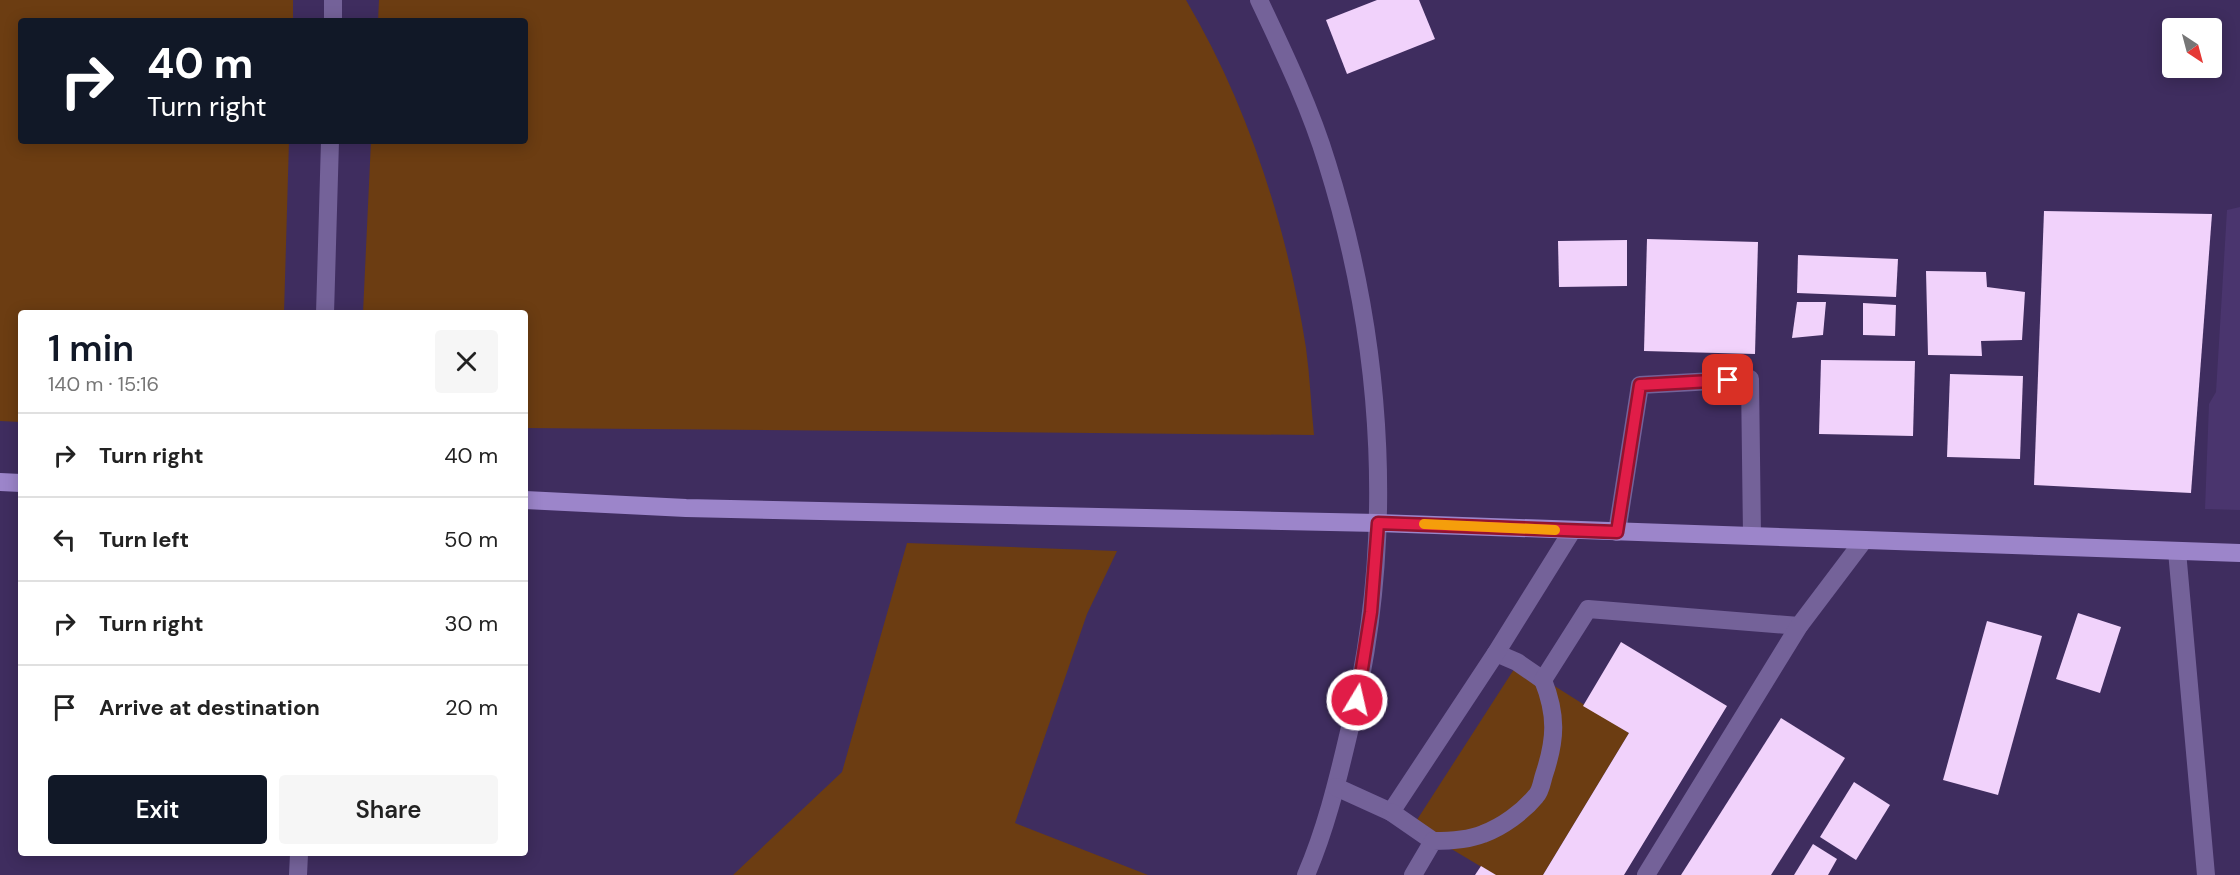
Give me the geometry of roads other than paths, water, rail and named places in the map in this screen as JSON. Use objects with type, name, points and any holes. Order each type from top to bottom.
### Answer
[{"type":"main road","points":[[0,482],[18,483]]},
{"type":"main road","points":[[528,500],[686,508],[1378,523],[2240,553]]},
{"type":"street","points":[[333,0],[333,18]]},
{"type":"street","points":[[1259,0],[1299,86],[1327,161],[1352,250],[1368,340],[1378,431],[1378,523],[1371,612],[1357,700],[1336,787],[1305,875]]},
{"type":"street","points":[[325,310],[330,144]]},
{"type":"street","points":[[1617,532],[1640,385],[1750,379],[1752,536]]},
{"type":"street","points":[[1391,812],[1496,653],[1572,531]]},
{"type":"street","points":[[1647,875],[1799,626],[1864,540]]},
{"type":"street","points":[[2177,551],[2206,875]]},
{"type":"street","points":[[1543,680],[1588,609],[1799,626]]},
{"type":"street","points":[[1336,787],[1391,812],[1433,841],[1457,840],[1482,835],[1508,821],[1538,795],[1550,757],[1555,722],[1552,701],[1543,680],[1517,662],[1496,653]]},
{"type":"street","points":[[1413,875],[1433,841]]},
{"type":"street","points":[[298,856],[298,875]]}]
